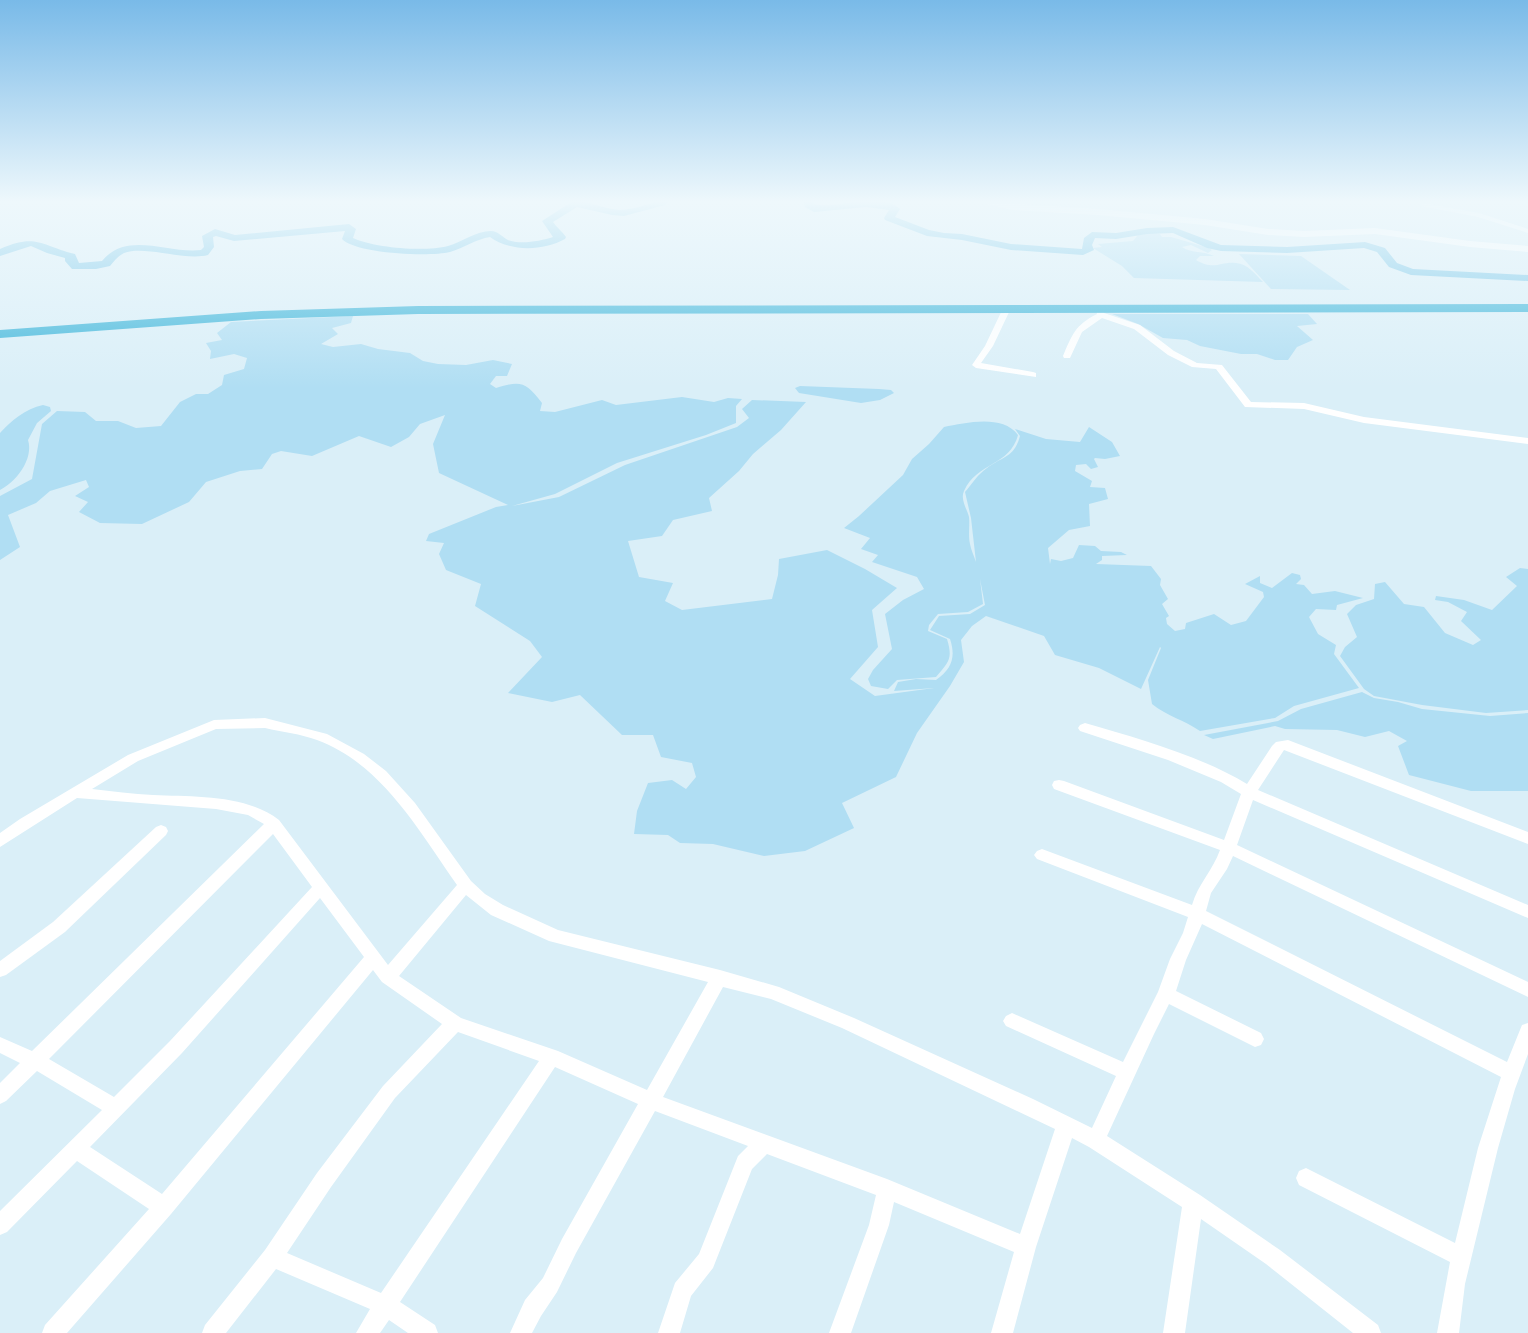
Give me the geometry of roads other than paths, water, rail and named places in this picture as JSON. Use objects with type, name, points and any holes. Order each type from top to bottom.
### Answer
[{"type":"highway","points":[[0,334],[176,320],[348,312],[1007,308],[1099,312],[1528,308]]},
{"type":"street","points":[[1007,308],[989,346],[976,365],[1033,375]]},
{"type":"street","points":[[1067,356],[1077,331],[1099,312],[1137,327],[1171,353],[1195,365],[1219,368],[1248,406],[1304,406],[1364,420],[1528,441]]},
{"type":"street","points":[[0,841],[25,823],[133,758],[214,725],[265,723],[322,737],[360,757],[381,775],[410,807],[466,885],[497,910],[555,936],[773,992],[848,1023],[1026,1106],[1096,1140],[1193,1202],[1273,1258],[1370,1333]]},
{"type":"street","points":[[1085,728],[1137,742],[1172,756],[1238,784],[1249,792],[1528,912]]},
{"type":"street","points":[[1096,1140],[1147,1029],[1166,994],[1178,959],[1190,934],[1204,891],[1222,865],[1249,792],[1281,745],[1288,745],[1528,838]]},
{"type":"street","points":[[1059,784],[1228,847],[1528,990]]},
{"type":"street","points":[[74,793],[217,804],[269,818],[388,978],[455,1022],[484,1035],[552,1057],[651,1101],[888,1189],[1026,1247]]},
{"type":"street","points":[[0,1095],[274,824]]},
{"type":"street","points":[[0,970],[59,927],[161,831]]},
{"type":"street","points":[[1042,855],[1196,913],[1513,1074]]},
{"type":"street","points":[[388,978],[466,885]]},
{"type":"street","points":[[0,1225],[176,1047],[320,888]]},
{"type":"street","points":[[53,1333],[164,1208],[372,959]]},
{"type":"street","points":[[521,1333],[533,1308],[550,1286],[569,1246],[720,977]]},
{"type":"street","points":[[1166,994],[1255,1039]]},
{"type":"street","points":[[1012,1021],[1128,1073]]},
{"type":"street","points":[[213,1333],[272,1258],[324,1180],[389,1092],[455,1022]]},
{"type":"street","points":[[1448,1333],[1462,1257],[1488,1148],[1506,1089],[1528,1032]]},
{"type":"street","points":[[0,1045],[36,1061],[116,1108]]},
{"type":"street","points":[[367,1333],[387,1306],[552,1057]]},
{"type":"street","points":[[1002,1333],[1026,1247],[1066,1126]]},
{"type":"street","points":[[669,1333],[682,1290],[706,1261],[745,1163],[764,1143]]},
{"type":"street","points":[[75,1148],[164,1208]]},
{"type":"street","points":[[1306,1178],[1462,1257]]},
{"type":"street","points":[[840,1333],[879,1225],[888,1189]]},
{"type":"street","points":[[1174,1333],[1193,1202]]},
{"type":"street","points":[[272,1258],[387,1306],[427,1333]]},
{"type":"waterway","points":[[73,263],[76,267],[107,263]]},
{"type":"waterway","points":[[1392,263],[1411,272],[1528,278]]}]
